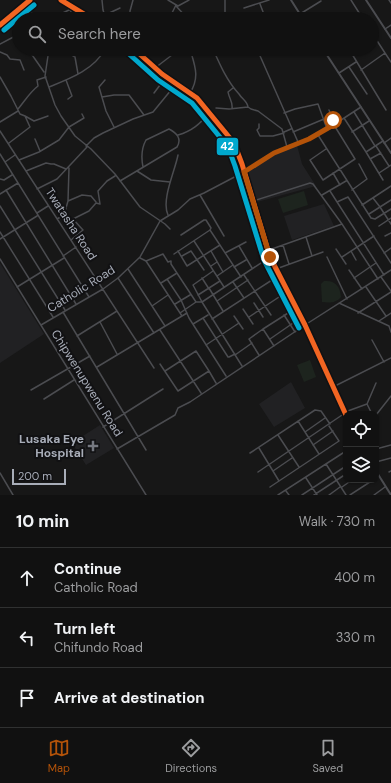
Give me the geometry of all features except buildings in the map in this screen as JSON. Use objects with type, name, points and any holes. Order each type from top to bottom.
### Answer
[{"type":"street","points":[[15,12],[30,0]]},
{"type":"street","points":[[61,0],[81,12]]},
{"type":"street","points":[[102,0],[104,12]]},
{"type":"street","points":[[130,12],[133,0]]},
{"type":"street","points":[[168,0],[182,12]]},
{"type":"street","points":[[176,6],[182,5],[189,0]]},
{"type":"street","points":[[225,0],[225,12]]},
{"type":"street","points":[[244,8],[269,0]]},
{"type":"street","points":[[292,0],[299,12]]},
{"type":"street","points":[[351,0],[359,12]]},
{"type":"street","points":[[366,0],[374,12]]},
{"type":"street","points":[[303,12],[321,1]]},
{"type":"street","points":[[26,3],[32,12]]},
{"type":"street","points":[[260,4],[263,12]]},
{"type":"street","points":[[65,12],[71,10],[72,6]]},
{"type":"street","points":[[173,12],[176,6]]},
{"type":"street","points":[[111,12],[120,8]]},
{"type":"street","points":[[0,24],[12,14]]},
{"type":"street","points":[[379,20],[391,38]]},
{"type":"street","points":[[385,29],[391,25]]},
{"type":"street","points":[[0,44],[12,38]]},
{"type":"street","points":[[379,44],[391,62]]},
{"type":"street","points":[[0,52],[7,55],[10,59],[20,60],[24,70]]},
{"type":"street","points":[[361,70],[385,53]]},
{"type":"street","points":[[33,56],[45,73],[57,109],[68,127],[79,140],[87,146],[115,175],[140,207],[170,229]]},
{"type":"street","points":[[45,73],[48,56]]},
{"type":"street","points":[[73,56],[75,57],[78,74]]},
{"type":"street","points":[[49,87],[78,74],[93,64],[99,56]]},
{"type":"street","points":[[142,56],[155,68],[190,92],[234,144],[254,201],[270,257],[305,325],[344,411]]},
{"type":"street","points":[[155,68],[171,56]]},
{"type":"street","points":[[190,92],[196,81],[192,56]]},
{"type":"street","points":[[216,56],[222,70],[234,88],[248,103],[248,107]]},
{"type":"street","points":[[260,56],[298,143]]},
{"type":"street","points":[[328,56],[391,153]]},
{"type":"street","points":[[353,56],[386,110]]},
{"type":"street","points":[[339,73],[356,62]]},
{"type":"street","points":[[349,67],[367,94]]},
{"type":"street","points":[[154,93],[160,85],[158,70]]},
{"type":"street","points":[[0,77],[21,115],[34,121],[48,116]]},
{"type":"street","points":[[0,122],[18,110],[30,92],[38,86],[36,80],[46,77]]},
{"type":"street","points":[[66,80],[72,96],[68,99]]},
{"type":"street","points":[[106,80],[99,86],[106,112],[114,127]]},
{"type":"street","points":[[37,188],[55,180],[98,135],[114,127],[150,114],[156,109],[176,83]]},
{"type":"street","points":[[0,87],[4,85]]},
{"type":"street","points":[[232,108],[233,104],[228,96],[228,92],[234,88]]},
{"type":"street","points":[[102,97],[129,95],[144,115]]},
{"type":"street","points":[[284,113],[317,103],[327,129]]},
{"type":"street","points":[[216,108],[248,107],[258,111],[284,132],[287,147]]},
{"type":"street","name":"Catholic Road","points":[[41,325],[103,289],[118,278],[140,257],[160,221],[180,209],[190,199],[244,172],[266,157],[318,135],[361,107]]},
{"type":"street","points":[[326,149],[310,160],[322,179],[354,160],[355,157],[334,124],[329,110]]},
{"type":"street","points":[[354,112],[380,153],[390,165],[379,173]]},
{"type":"street","points":[[178,135],[195,128],[209,113]]},
{"type":"street","points":[[19,160],[40,151],[59,140],[68,127],[84,118],[82,114]]},
{"type":"street","points":[[8,144],[30,127],[25,116]]},
{"type":"street","points":[[344,118],[384,180]]},
{"type":"street","points":[[293,132],[324,119]]},
{"type":"street","points":[[352,132],[370,120]]},
{"type":"street","points":[[259,124],[259,128],[257,130],[260,136],[273,136],[292,129]]},
{"type":"street","points":[[143,167],[141,159],[142,151],[147,139],[169,129],[178,135]]},
{"type":"street","name":"Twatasha Road","points":[[0,131],[154,368]]},
{"type":"street","points":[[120,181],[176,147],[178,144],[178,135]]},
{"type":"street","points":[[318,135],[346,181],[373,219],[391,209]]},
{"type":"street","points":[[366,152],[391,138]]},
{"type":"street","points":[[35,139],[40,151]]},
{"type":"street","points":[[370,159],[380,153]]},
{"type":"street","points":[[0,154],[88,297]]},
{"type":"street","points":[[5,162],[16,154]]},
{"type":"street","points":[[169,215],[166,207],[170,182],[178,155]]},
{"type":"street","points":[[26,171],[46,163],[54,164],[66,169]]},
{"type":"street","points":[[352,190],[367,179],[359,164]]},
{"type":"street","points":[[58,219],[64,214],[68,201],[69,167]]},
{"type":"street","points":[[137,171],[151,180],[170,182]]},
{"type":"street","points":[[333,173],[340,185]]},
{"type":"street","points":[[0,179],[4,180],[13,174]]},
{"type":"street","points":[[71,240],[83,230],[74,219],[89,211],[96,203],[100,204],[98,191],[115,175]]},
{"type":"street","points":[[322,196],[346,181]]},
{"type":"street","points":[[0,194],[18,183]]},
{"type":"street","points":[[254,201],[310,183],[315,185],[378,279]]},
{"type":"street","points":[[362,205],[391,186]]},
{"type":"street","points":[[6,190],[76,304]]},
{"type":"street","points":[[330,191],[384,275]]},
{"type":"street","points":[[68,201],[83,195],[91,196],[96,203]]},
{"type":"street","points":[[200,195],[224,236]]},
{"type":"street","points":[[337,202],[348,197],[391,263]]},
{"type":"street","points":[[373,198],[391,224]]},
{"type":"street","points":[[369,214],[391,200]]},
{"type":"street","points":[[0,206],[146,450]]},
{"type":"street","points":[[0,239],[48,206]]},
{"type":"street","points":[[379,226],[391,218]]},
{"type":"street","points":[[181,235],[205,220],[241,277]]},
{"type":"street","points":[[268,250],[342,224]]},
{"type":"street","points":[[174,254],[210,230]]},
{"type":"street","points":[[0,232],[53,318]]},
{"type":"street","points":[[385,236],[391,232]]},
{"type":"street","points":[[342,257],[374,236]]},
{"type":"street","points":[[306,237],[312,256]]},
{"type":"street","points":[[194,241],[224,287]]},
{"type":"street","points":[[225,253],[246,242]]},
{"type":"street","points":[[178,251],[187,266],[220,245]]},
{"type":"street","points":[[283,245],[289,264]]},
{"type":"street","points":[[239,246],[252,269]]},
{"type":"street","points":[[17,287],[52,265],[76,247]]},
{"type":"street","points":[[384,253],[391,248]]},
{"type":"street","points":[[336,249],[346,264]]},
{"type":"street","points":[[181,256],[191,251],[204,270]]},
{"type":"street","points":[[210,251],[223,272]]},
{"type":"street","points":[[351,251],[356,260]]},
{"type":"street","points":[[276,269],[323,252]]},
{"type":"street","points":[[146,261],[163,254],[168,262],[171,261],[171,264],[196,302]]},
{"type":"street","points":[[140,257],[146,261],[181,314]]},
{"type":"street","points":[[97,368],[160,330],[196,302],[202,302],[270,257]]},
{"type":"street","points":[[327,257],[347,299]]},
{"type":"street","name":"Chipwenupwenu Road","points":[[0,260],[146,495]]},
{"type":"street","points":[[217,276],[247,260]]},
{"type":"street","points":[[211,266],[217,262]]},
{"type":"street","points":[[354,278],[376,263]]},
{"type":"street","points":[[128,269],[165,326]]},
{"type":"street","points":[[349,270],[362,289]]},
{"type":"street","points":[[117,449],[175,415],[178,408],[190,402],[226,376],[391,270]]},
{"type":"street","points":[[214,271],[193,284],[209,314],[242,366]]},
{"type":"street","points":[[161,283],[177,273]]},
{"type":"street","points":[[244,275],[271,315]]},
{"type":"street","points":[[358,313],[391,291],[381,277]]},
{"type":"street","points":[[118,278],[154,333]]},
{"type":"street","points":[[202,278],[223,311]]},
{"type":"street","points":[[167,279],[226,376]]},
{"type":"street","points":[[217,301],[248,280]]},
{"type":"street","points":[[212,319],[272,280]]},
{"type":"street","points":[[198,295],[220,281]]},
{"type":"street","points":[[233,282],[244,298]]},
{"type":"street","points":[[366,287],[386,316]]},
{"type":"street","points":[[175,304],[191,294]]},
{"type":"street","points":[[152,306],[168,295]]},
{"type":"street","points":[[249,317],[282,295]]},
{"type":"street","points":[[254,303],[263,317]]},
{"type":"street","points":[[340,303],[358,313],[389,326],[391,332]]},
{"type":"street","points":[[259,355],[249,338],[296,308]]},
{"type":"street","points":[[243,309],[253,324]]},
{"type":"street","points":[[77,336],[117,311]]},
{"type":"street","points":[[181,314],[187,313]]},
{"type":"street","points":[[379,321],[391,313]]},
{"type":"street","points":[[193,324],[209,314]]},
{"type":"street","points":[[284,315],[295,332]]},
{"type":"street","points":[[234,316],[243,329]]},
{"type":"street","points":[[203,318],[229,358],[252,343]]},
{"type":"street","points":[[100,322],[117,355]]},
{"type":"street","points":[[270,339],[296,322]]},
{"type":"street","points":[[206,345],[239,323]]},
{"type":"street","points":[[263,329],[274,346]]},
{"type":"street","points":[[160,330],[201,393]]},
{"type":"street","points":[[372,340],[384,362]]},
{"type":"street","points":[[165,371],[196,351],[216,383]]},
{"type":"street","points":[[32,390],[90,356]]},
{"type":"street","points":[[333,387],[391,358]]},
{"type":"street","points":[[160,364],[178,391],[208,371]]},
{"type":"street","points":[[44,399],[74,380]]},
{"type":"street","points":[[350,411],[367,404],[376,383]]},
{"type":"street","points":[[103,427],[163,389]]},
{"type":"street","points":[[379,411],[391,396]]},
{"type":"street","points":[[367,404],[370,411]]},
{"type":"street","points":[[250,453],[316,410],[321,411],[326,418],[339,441],[270,487]]},
{"type":"street","points":[[258,472],[343,414]]},
{"type":"street","points":[[305,432],[326,418]]},
{"type":"street","points":[[298,421],[319,454]]},
{"type":"street","points":[[313,445],[333,431]]},
{"type":"street","points":[[278,435],[299,467]]},
{"type":"street","points":[[379,448],[391,445]]},
{"type":"street","points":[[259,448],[279,481]]},
{"type":"street","points":[[278,495],[343,453]]},
{"type":"street","points":[[273,471],[292,458]]},
{"type":"street","points":[[379,461],[391,458]]},
{"type":"street","points":[[326,464],[346,495]]},
{"type":"street","points":[[302,495],[343,468]]},
{"type":"street","points":[[0,473],[13,495]]},
{"type":"street","points":[[306,478],[316,495],[343,476]]},
{"type":"street","points":[[379,476],[391,493]]},
{"type":"street","points":[[329,495],[347,483]]},
{"type":"street","points":[[350,495],[367,484]]},
{"type":"street","points":[[374,495],[386,487]]},
{"type":"street","points":[[286,490],[289,495]]},
{"type":"shaded area","points":[[297,145],[302,164],[316,186],[257,202],[256,199],[254,200],[246,173],[266,158]]},
{"type":"shaded area","points":[[304,191],[308,205],[283,213],[278,199]]},
{"type":"shaded area","points":[[324,204],[334,226],[292,240],[284,216]]},
{"type":"shaded area","points":[[0,263],[44,334],[0,363]]},
{"type":"shaded area","points":[[324,281],[336,284],[341,297],[339,299],[333,302],[322,302],[321,284]]},
{"type":"shaded area","points":[[310,360],[316,377],[304,382],[297,365]]},
{"type":"shaded area","points":[[291,382],[305,408],[274,427],[259,404]]},
{"type":"shaded area","name":"Lusaka Eye Hospital","points":[[100,425],[114,448],[86,465],[72,443]]},
{"type":"transit line","points":[[16,12],[30,0]]},
{"type":"transit line","points":[[61,0],[81,12]]},
{"type":"transit line","name":"42","points":[[26,12],[34,5]]},
{"type":"transit line","points":[[0,25],[12,15]]},
{"type":"transit line","name":"42","points":[[4,30],[12,23]]},
{"type":"transit line","name":"42","points":[[131,56],[158,80],[192,103],[228,147],[264,260],[299,328]]},
{"type":"transit line","points":[[142,56],[162,74],[197,98],[234,143],[242,164],[270,257],[305,325],[344,411]]},
{"type":"place","name":"Lusaka Eye Hospital","points":[[93,446]]},
{"type":"route","points":[[270,257],[244,172],[274,153],[318,135],[335,124],[333,120]]}]
